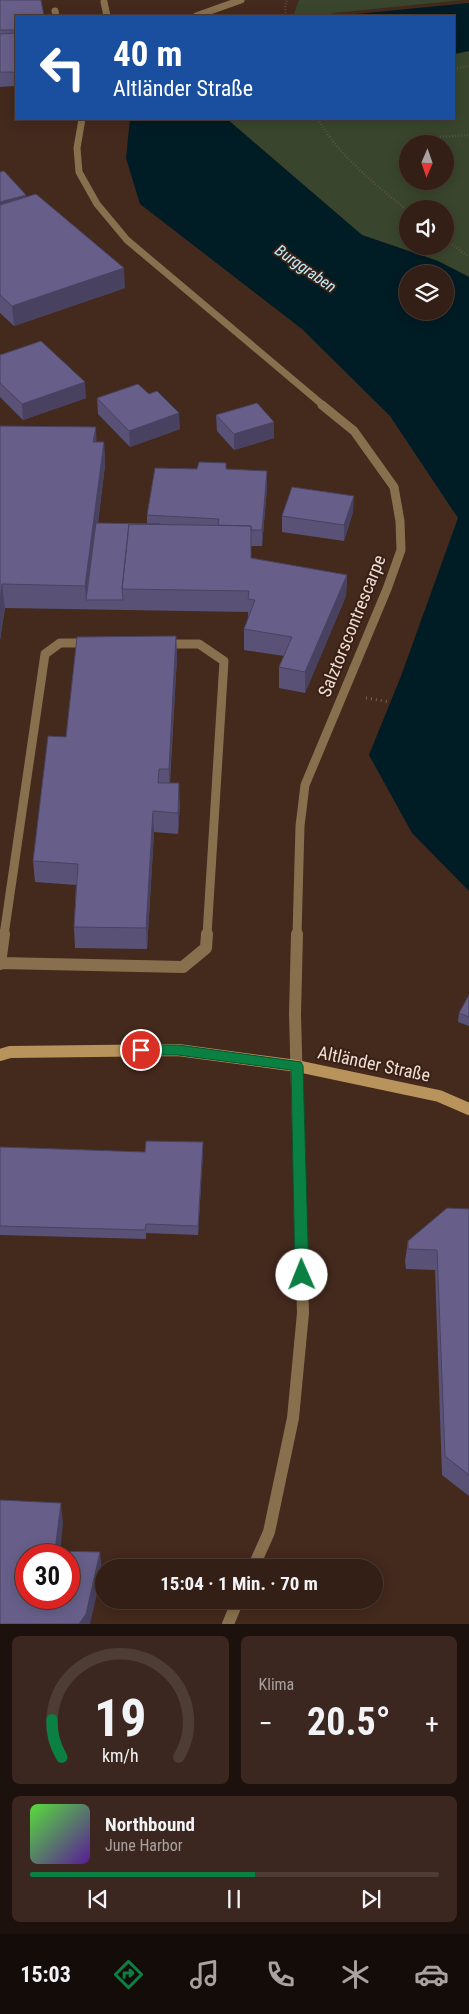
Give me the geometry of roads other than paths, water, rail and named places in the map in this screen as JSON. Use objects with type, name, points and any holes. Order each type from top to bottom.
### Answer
[{"type":"main road","name":"Altländer Straße","points":[[0,1055],[10,1052],[178,1050],[297,1066],[439,1096],[469,1109]]},
{"type":"street","points":[[199,15],[241,0]]},
{"type":"street","points":[[104,2],[107,15]]},
{"type":"street","name":"Salztorscontrescarpe","points":[[82,120],[77,148],[78,172],[97,204],[127,240],[247,343],[354,431],[394,487],[400,521],[401,550],[384,598],[305,784],[300,826],[295,1014],[303,1313],[293,1418],[268,1532],[257,1559]]},
{"type":"street","points":[[100,643],[60,643],[45,654],[1,963],[183,967],[206,948],[224,661],[199,644],[150,644]]},
{"type":"street","points":[[228,1624],[234,1609]]},
{"type":"water","points":[[469,3],[469,51],[455,54],[455,15],[346,15]]},
{"type":"water","name":"Burggraben","points":[[130,120],[228,120],[362,235],[399,248],[399,255],[420,255],[446,265],[399,265],[399,320],[454,320],[454,269],[469,277],[469,891],[412,833],[369,755],[401,676],[458,518],[390,416],[302,329],[140,204],[126,158]]}]
